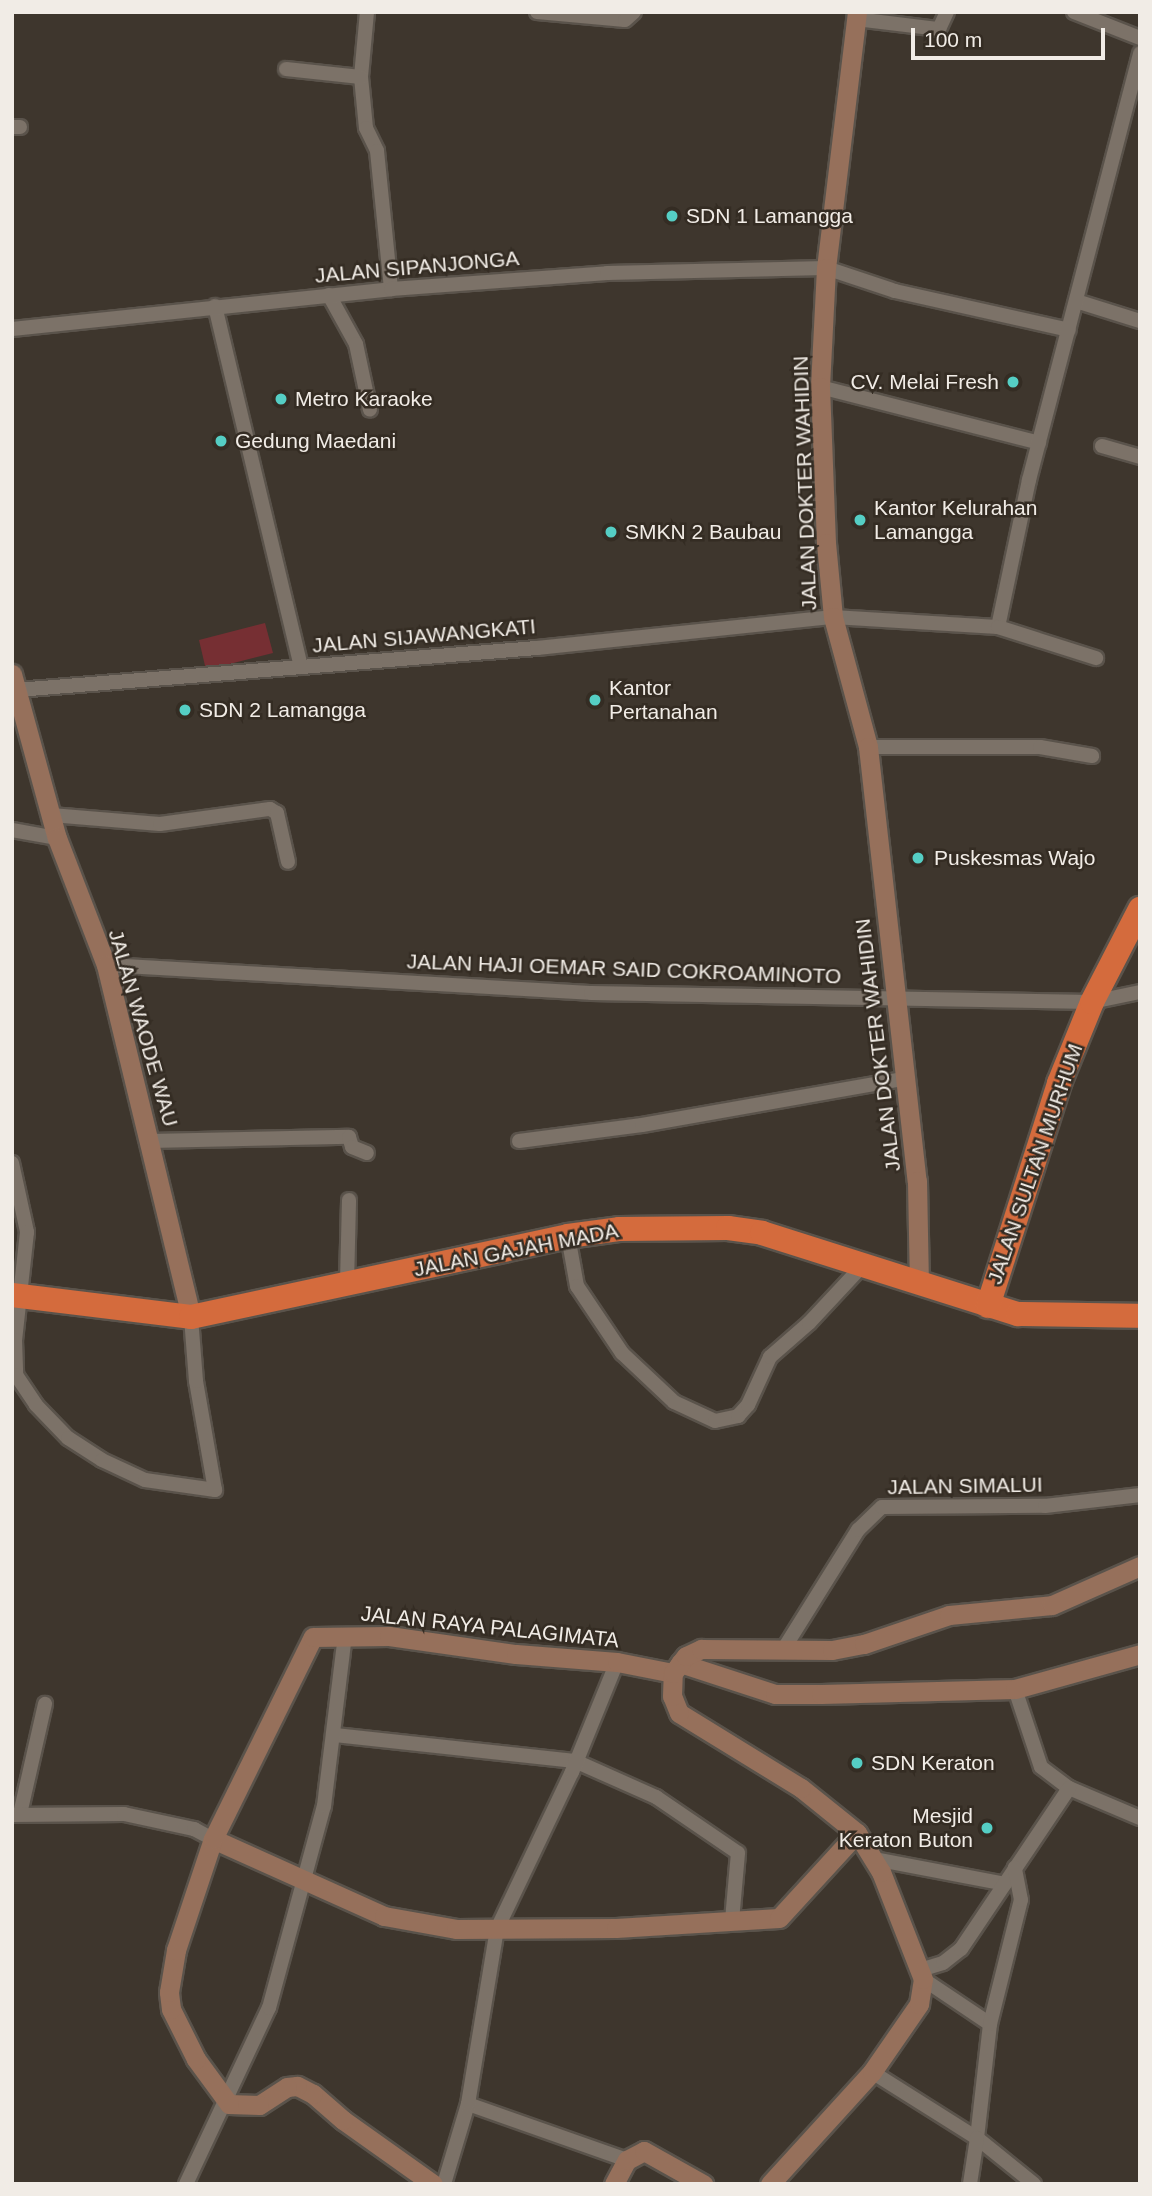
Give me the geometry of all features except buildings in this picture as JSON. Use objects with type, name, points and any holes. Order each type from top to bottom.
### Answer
[{"type":"highway","name":"JALAN SULTAN MURHUM","points":[[988,1306],[1059,1083],[1093,1002],[1140,909]]},
{"type":"highway","name":"JALAN GAJAH MADA","points":[[16,1295],[191,1317],[568,1236],[619,1229],[728,1228],[762,1233],[988,1306],[1051,1317],[1140,1316]]},
{"type":"street","points":[[367,12],[361,77],[366,128],[377,151],[391,289]]},
{"type":"street","points":[[537,12],[625,20],[634,12]]},
{"type":"street","points":[[857,15],[939,29],[947,12]]},
{"type":"street","points":[[1074,12],[1140,37]]},
{"type":"street","name":"JALAN DOKTER WAHIDIN","points":[[857,15],[826,268],[820,387],[833,617],[868,747],[902,1079],[917,1181],[919,1282]]},
{"type":"street","points":[[998,627],[1039,443],[1140,53]]},
{"type":"street","points":[[286,69],[361,77]]},
{"type":"street","points":[[826,268],[895,291],[1069,330]]},
{"type":"street","name":"JALAN SIPANJONGA","points":[[12,329],[391,289],[607,274],[826,268]]},
{"type":"street","points":[[329,295],[356,344],[370,410]]},
{"type":"street","points":[[1076,302],[1140,321]]},
{"type":"street","points":[[215,306],[301,667]]},
{"type":"street","points":[[820,387],[1039,443]]},
{"type":"street","points":[[1101,446],[1140,457]]},
{"type":"street","name":"JALAN SIJAWANGKATI","points":[[14,681],[301,667],[833,617],[998,627],[1096,659]]},
{"type":"street","name":"JALAN WAODE WAU","points":[[14,681],[57,838],[106,965],[191,1317]]},
{"type":"street","points":[[868,747],[936,744],[1040,747],[1092,756]]},
{"type":"street","points":[[51,815],[160,824],[270,809],[277,813],[288,862]]},
{"type":"street","points":[[12,830],[57,838]]},
{"type":"street","name":"JALAN HAJI OEMAR SAID COKROAMINOTO","points":[[106,965],[591,993],[1093,1002],[1140,992]]},
{"type":"street","points":[[519,1141],[642,1125],[902,1079]]},
{"type":"street","points":[[150,1141],[349,1137],[352,1147],[367,1153]]},
{"type":"street","points":[[12,1163],[26,1248],[16,1295],[16,1375],[36,1405],[68,1438],[145,1480],[215,1490],[196,1381],[191,1317]]},
{"type":"street","points":[[347,1283],[349,1200]]},
{"type":"street","points":[[568,1236],[577,1286],[622,1353],[674,1402],[715,1422],[738,1416],[748,1405],[769,1357],[864,1264]]},
{"type":"street","name":"JALAN SIMALUI","points":[[783,1650],[858,1530],[882,1507],[1045,1506],[1140,1495]]},
{"type":"street","points":[[770,2184],[872,2072],[919,2004],[921,1974],[874,1859],[856,1833],[801,1788],[679,1713],[672,1696],[676,1668],[701,1649],[832,1650],[864,1644],[949,1615],[1052,1605],[1140,1566]]},
{"type":"street","name":"JALAN RAYA PALAGIMATA","points":[[213,1839],[307,1643],[317,1636],[389,1636],[516,1654],[676,1668],[775,1694],[1015,1689],[1140,1654]]},
{"type":"street","points":[[186,2184],[269,2008],[302,1882],[320,1827],[335,1735],[345,1636]]},
{"type":"street","points":[[444,2184],[468,2104],[497,1929],[575,1761],[617,1661]]},
{"type":"street","points":[[1015,1689],[1041,1767],[1069,1788],[1140,1818]]},
{"type":"street","points":[[45,1704],[16,1814],[124,1814],[194,1829],[302,1882],[384,1916],[456,1929],[779,1918],[788,1912],[856,1833]]},
{"type":"street","points":[[335,1735],[575,1761],[656,1797],[734,1849],[738,1856],[732,1920]]},
{"type":"street","points":[[921,1974],[943,1963],[961,1949],[1069,1788]]},
{"type":"street","points":[[213,1839],[176,1950],[169,1992],[171,2009],[196,2059],[225,2101],[236,2106],[259,2105],[287,2087],[297,2086],[313,2094],[342,2120],[433,2184]]},
{"type":"street","points":[[874,1859],[1005,1884]]},
{"type":"street","points":[[970,2184],[990,2024],[1021,1900],[1015,1868]]},
{"type":"street","points":[[921,1974],[990,2024]]},
{"type":"street","points":[[872,2072],[977,2138],[1034,2184]]},
{"type":"street","points":[[468,2104],[627,2160]]},
{"type":"street","points":[[614,2184],[627,2160],[636,2152],[650,2152],[703,2184]]},
{"type":"shaded area","points":[[265,623],[273,653],[206,670],[199,640]]},
{"type":"place","name":"SDN 1 Lamangga","points":[[672,216]]},
{"type":"place","name":"CV. Melai Fresh","points":[[1013,382]]},
{"type":"place","name":"Metro Karaoke","points":[[281,399]]},
{"type":"place","name":"Gedung Maedani","points":[[221,441]]},
{"type":"place","name":"Kantor Kelurahan Lamangga","points":[[860,520]]},
{"type":"place","name":"SMKN 2 Baubau","points":[[611,532]]},
{"type":"place","name":"Kantor Pertanahan","points":[[595,700]]},
{"type":"place","name":"SDN 2 Lamangga","points":[[185,710]]},
{"type":"place","name":"Puskesmas Wajo","points":[[918,858]]},
{"type":"place","name":"SDN Keraton","points":[[857,1763]]},
{"type":"place","name":"Mesjid Keraton Buton","points":[[987,1828]]}]
